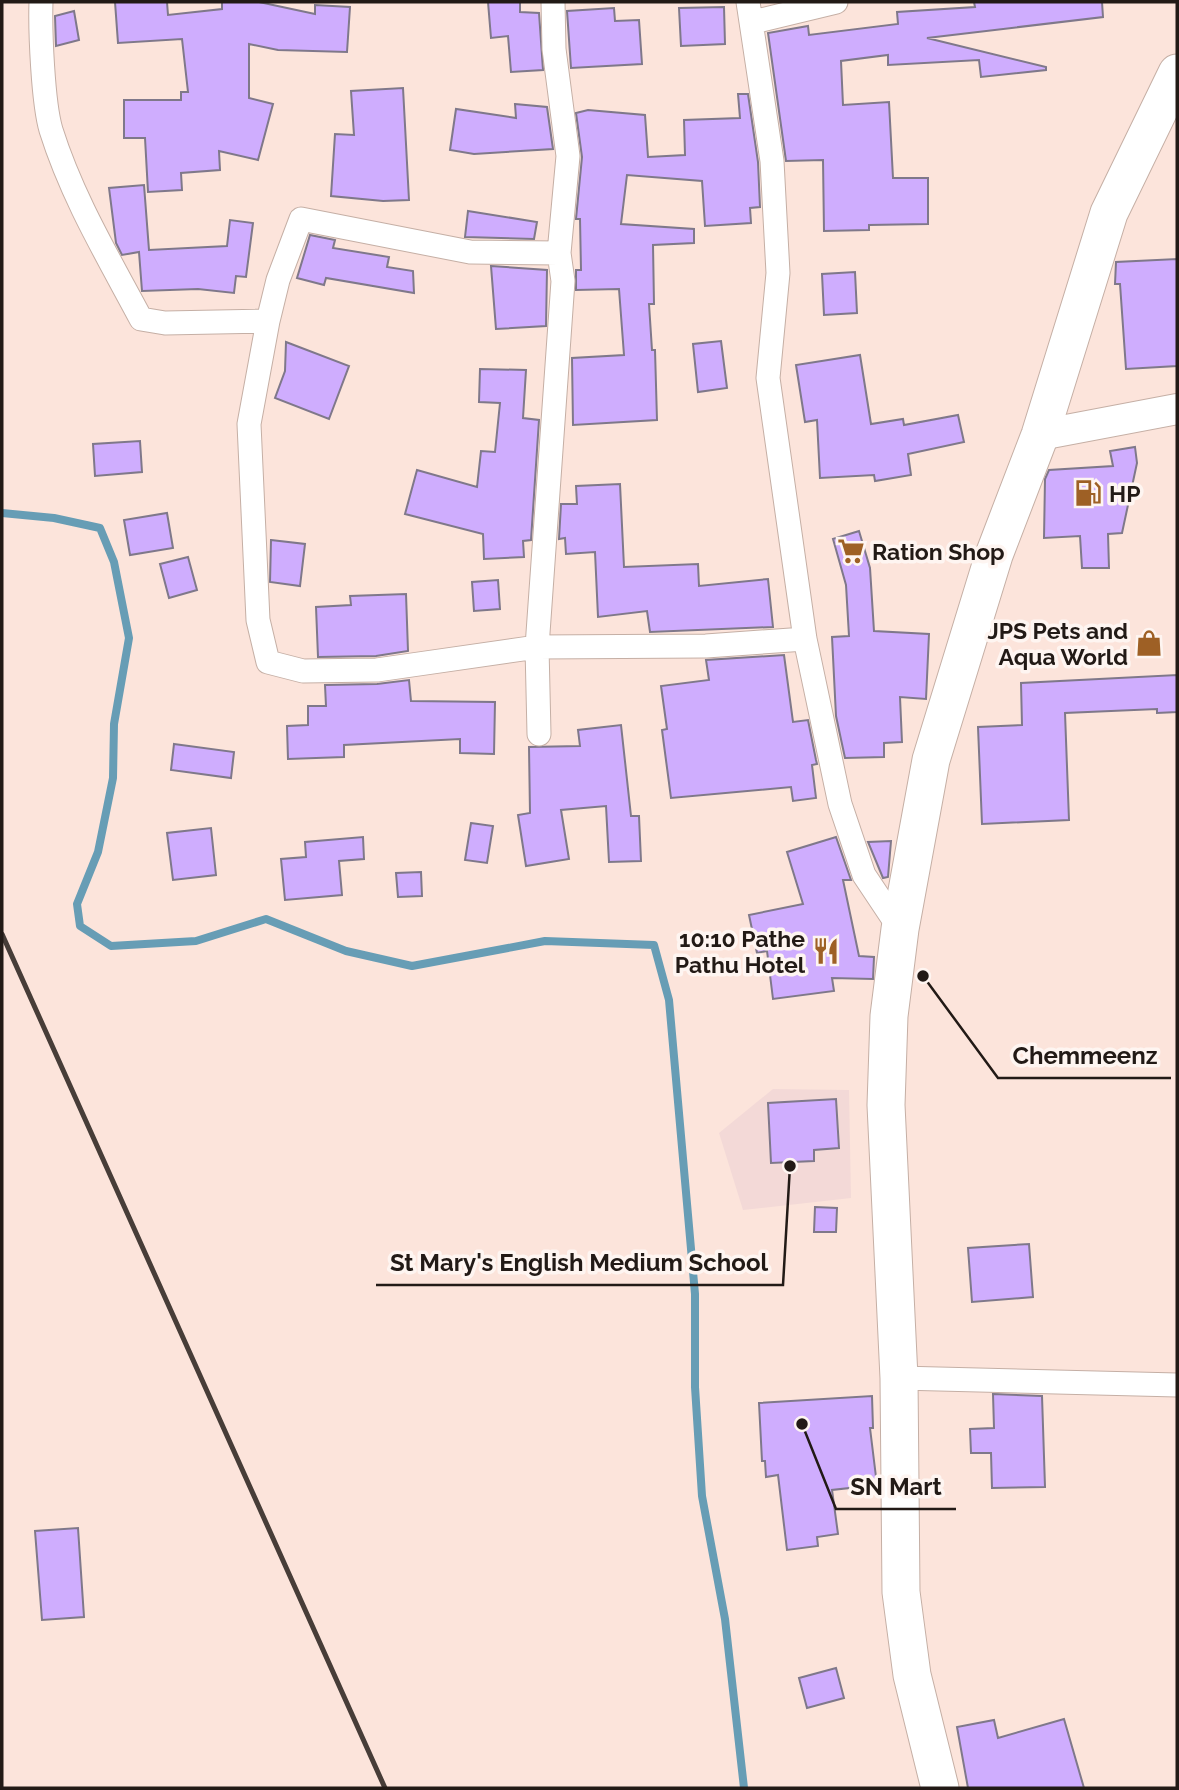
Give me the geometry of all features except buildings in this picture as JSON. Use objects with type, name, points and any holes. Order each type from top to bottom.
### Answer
[{"type":"main road","points":[[940,1788],[912,1675],[901,1592],[899,1378],[887,1105],[889,1016],[900,929],[931,760],[994,555],[1040,435],[1109,214],[1177,73]]},
{"type":"street","points":[[41,2],[40,25],[50,128],[89,224],[141,318],[166,323],[268,321]]},
{"type":"street","points":[[539,734],[537,647],[563,281],[559,253],[568,156],[554,48],[553,2]]},
{"type":"street","points":[[836,2],[750,12],[772,161],[778,273],[768,379],[805,639],[840,804],[864,875],[900,929]]},
{"type":"street","points":[[559,253],[470,252],[301,219],[278,280],[248,424],[258,620],[268,662],[303,671],[377,670],[537,647],[706,646],[805,639]]},
{"type":"street","points":[[1040,435],[1177,410]]},
{"type":"street","points":[[899,1378],[1177,1385]]},
{"type":"shaded area","points":[[773,1089],[849,1090],[851,1198],[743,1210],[719,1133]]},
{"type":"waterway","points":[[2,513],[54,518],[100,528],[114,562],[129,638],[114,724],[113,778],[98,852],[77,904],[80,926],[111,946],[196,941],[266,919],[346,951],[412,966],[545,941],[654,945],[669,1000],[695,1294],[695,1387],[702,1496],[725,1619],[744,1788]]},
{"type":"railway","points":[[2,934],[385,1788]]},
{"type":"place","name":"HP","points":[[1088,493]]},
{"type":"place","name":"Ration Shop","points":[[851,551]]},
{"type":"place","name":"JPS Pets and Aqua World","points":[[1149,643]]},
{"type":"place","name":"10:10 Pathe Pathu Hotel","points":[[826,951]]},
{"type":"place","name":"Chemmeenz","points":[[923,976]]},
{"type":"place","name":"St Mary's English Medium School","points":[[790,1166]]},
{"type":"place","name":"SN Mart","points":[[802,1424]]}]
